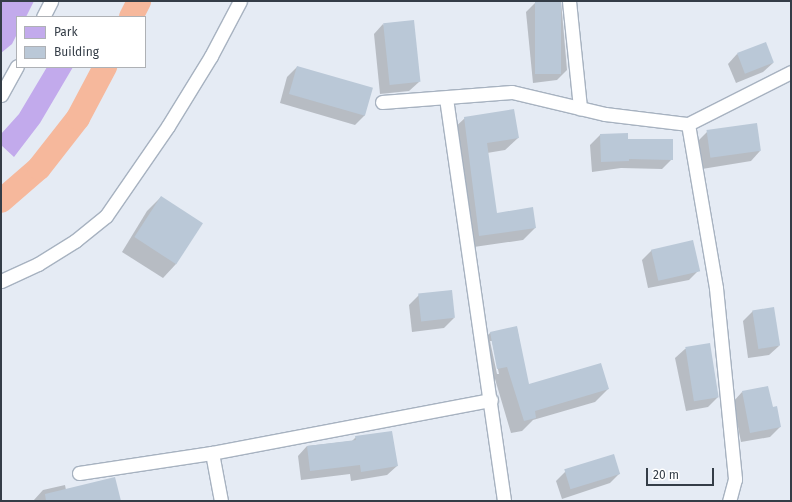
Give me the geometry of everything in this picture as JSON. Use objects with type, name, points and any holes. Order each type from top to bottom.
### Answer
[{"type":"lane","points":[[44,16],[51,1]]},
{"type":"lane","points":[[1,281],[38,264],[75,241],[106,216],[168,126],[211,56],[240,1]]},
{"type":"lane","points":[[569,1],[574,32],[580,108]]},
{"type":"lane","points":[[1,95],[16,68]]},
{"type":"lane","points":[[382,102],[512,92],[605,114],[688,124],[791,72]]},
{"type":"lane","points":[[446,98],[491,400],[504,501]]},
{"type":"lane","points":[[688,124],[716,288],[735,479],[729,501]]},
{"type":"lane","points":[[79,473],[212,453],[491,400]]},
{"type":"lane","points":[[212,453],[221,501]]},
{"type":"green space","points":[[1,1],[34,1],[26,16],[16,16],[16,36],[12,44],[1,53]]},
{"type":"green space","points":[[46,68],[72,68],[40,123],[14,157],[1,145],[1,134],[19,114]]},
{"type":"building","points":[[535,1],[561,1],[561,74],[535,74]]},
{"type":"building","points":[[414,20],[420,82],[390,85],[383,23]]},
{"type":"building","points":[[766,42],[774,63],[745,74],[737,53]]},
{"type":"building","points":[[297,66],[373,88],[365,116],[289,94]]},
{"type":"building","points":[[514,109],[519,138],[487,143],[497,213],[533,207],[536,228],[479,236],[464,117]]},
{"type":"building","points":[[757,123],[761,151],[710,158],[706,130]]},
{"type":"building","points":[[628,133],[628,139],[673,139],[673,160],[629,159],[629,161],[601,162],[600,134]]},
{"type":"building","points":[[161,196],[203,223],[176,264],[134,237]]},
{"type":"building","points":[[693,240],[700,271],[658,281],[651,250]]},
{"type":"building","points":[[452,290],[455,318],[421,321],[418,294]]},
{"type":"building","points":[[774,307],[780,346],[758,349],[752,310]]},
{"type":"building","points":[[517,326],[529,384],[601,363],[609,389],[535,411],[536,418],[524,421],[507,367],[497,369],[490,332]]},
{"type":"building","points":[[710,343],[719,397],[694,401],[685,347]]},
{"type":"building","points":[[768,386],[773,407],[777,406],[781,427],[750,433],[742,391]]},
{"type":"building","points":[[392,431],[398,466],[361,472],[360,465],[310,471],[307,446],[356,440],[355,436]]},
{"type":"building","points":[[614,454],[620,474],[570,489],[564,469]]},
{"type":"building","points":[[115,477],[121,501],[46,501],[45,494]]},
{"type":"waterway","points":[[132,16],[139,1]]},
{"type":"waterway","points":[[1,201],[39,168],[78,118],[104,68]]}]
